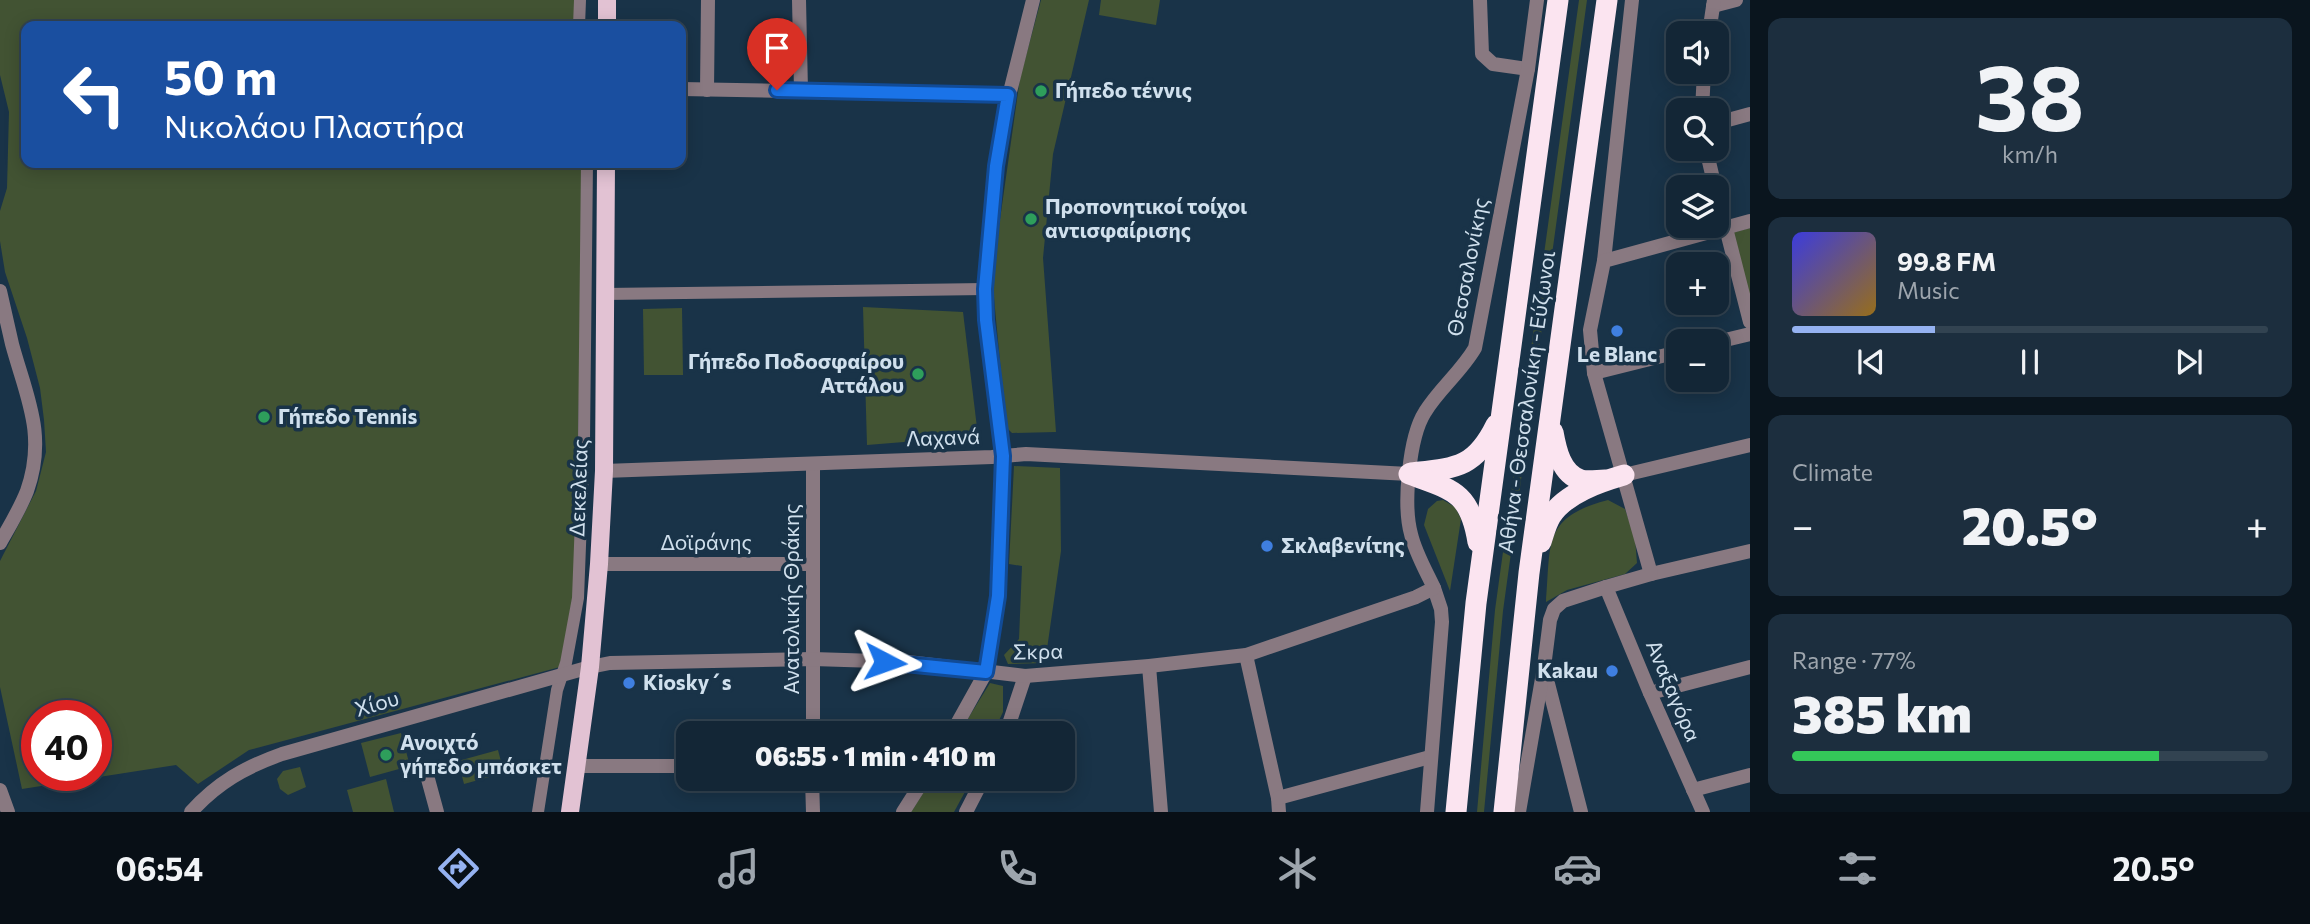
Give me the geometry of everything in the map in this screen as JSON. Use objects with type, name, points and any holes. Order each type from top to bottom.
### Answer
[{"type":"highway","name":"Αθήνα - Θεσσαλονίκη - Εύζωνοι","points":[[1456,812],[1481,564],[1558,0]]},
{"type":"highway","name":"Αθήνα - Θεσσαλονίκη - Εύζωνοι","points":[[1504,812],[1529,573],[1607,0]]},
{"type":"highway","points":[[1409,474],[1453,467],[1476,456],[1486,444],[1502,408]]},
{"type":"highway","points":[[1550,418],[1561,463],[1572,475],[1582,481],[1616,477]]},
{"type":"highway","points":[[1409,474],[1442,486],[1465,502],[1476,527],[1481,564]]},
{"type":"highway","points":[[1529,573],[1552,514],[1572,498],[1616,477]]},
{"type":"main road","points":[[607,0],[607,21]]},
{"type":"main road","name":"Δεκελείας","points":[[570,812],[590,667],[599,564],[604,471],[606,168]]},
{"type":"street","points":[[579,21],[580,0]]},
{"type":"street","points":[[707,90],[708,0]]},
{"type":"street","points":[[799,0],[801,90]]},
{"type":"street","points":[[959,721],[986,672],[998,596],[1003,456],[986,320],[985,289],[996,166],[1008,95],[1033,0]]},
{"type":"street","points":[[1480,0],[1482,54],[1493,64],[1528,69]]},
{"type":"street","name":"Θεσσαλονίκης","points":[[1427,812],[1442,622],[1434,588],[1411,536],[1407,502],[1409,474],[1417,429],[1424,413],[1464,366],[1475,348],[1528,69],[1537,0]]},
{"type":"street","points":[[1632,0],[1604,261],[1590,330],[1594,373],[1616,477],[1651,574]]},
{"type":"street","points":[[1711,21],[1713,3],[1736,0]]},
{"type":"street","points":[[686,89],[1008,95]]},
{"type":"street","points":[[1729,120],[1750,114]]},
{"type":"street","points":[[538,812],[557,690],[578,598],[582,534],[587,168]]},
{"type":"street","points":[[1729,226],[1750,221]]},
{"type":"street","points":[[1604,261],[1687,238]]},
{"type":"street","points":[[1729,238],[1750,322]]},
{"type":"street","points":[[604,294],[985,289]]},
{"type":"street","points":[[0,291],[2,311],[31,404],[35,443],[27,491],[0,544]]},
{"type":"street","points":[[1729,339],[1750,334]]},
{"type":"street","points":[[1594,373],[1666,355]]},
{"type":"street","points":[[1616,477],[1750,445]]},
{"type":"street","name":"Λαχανά","points":[[604,471],[1026,453],[1409,474]]},
{"type":"street","name":"Ανατολικής Θράκης","points":[[813,464],[813,721]]},
{"type":"street","points":[[1519,812],[1554,609],[1573,596],[1651,574],[1750,551]]},
{"type":"street","name":"Δοϊράνης","points":[[599,564],[813,564]]},
{"type":"street","name":"Αναξαγόρα","points":[[1606,587],[1703,812]]},
{"type":"street","name":"Σκρα","points":[[590,667],[610,663],[813,659],[908,663],[1025,676],[1149,666],[1246,655],[1416,597],[1434,588]]},
{"type":"street","points":[[1246,655],[1278,805],[1430,757]]},
{"type":"street","points":[[1149,666],[1161,812]]},
{"type":"street","name":"Χίου","points":[[200,809],[231,776],[254,764],[370,727],[590,667]]},
{"type":"street","points":[[1544,667],[1581,812]]},
{"type":"street","points":[[1650,693],[1750,667]]},
{"type":"street","points":[[1010,721],[1025,676]]},
{"type":"street","points":[[577,766],[676,766]]},
{"type":"street","points":[[425,768],[436,812]]},
{"type":"street","points":[[1693,790],[1750,775]]},
{"type":"street","points":[[0,790],[8,812]]},
{"type":"street","points":[[812,791],[813,812]]},
{"type":"street","points":[[903,812],[916,791]]},
{"type":"street","points":[[966,812],[977,791]]},
{"type":"green space","points":[[0,0],[575,0],[574,21],[21,21],[21,168],[584,168],[575,584],[560,667],[249,750],[198,784],[176,765],[112,775],[112,700],[21,700],[21,784],[0,687],[0,561],[36,491],[46,452],[40,388],[5,272],[0,241],[0,211],[7,188],[9,112],[0,75]]},
{"type":"green space","points":[[1041,0],[1089,0],[1053,154],[1043,258],[1056,432],[1012,433],[1006,427],[992,276],[1020,78]]},
{"type":"green space","points":[[1101,0],[1160,0],[1156,25],[1099,15]]},
{"type":"green space","points":[[1579,0],[1587,0],[1503,611],[1484,812],[1477,812],[1495,610]]},
{"type":"green space","points":[[1750,228],[1750,300],[1731,233]]},
{"type":"green space","name":"Γήπεδο Ποδοσφαίρου Αττάλου","points":[[863,307],[963,312],[978,436],[867,445]]},
{"type":"green space","points":[[682,308],[683,375],[644,375],[643,309]]},
{"type":"green space","points":[[1014,466],[1060,468],[1061,551],[1045,663],[1008,664],[1004,655],[1019,639],[1022,566],[1009,564]]},
{"type":"green space","points":[[1443,500],[1455,507],[1461,519],[1450,591],[1424,525],[1428,509],[1437,501]]},
{"type":"green space","points":[[1608,500],[1625,509],[1635,538],[1637,563],[1625,574],[1567,590],[1546,602],[1550,549],[1561,524],[1571,515]]},
{"type":"green space","points":[[990,683],[1003,686],[1003,712],[999,721],[966,721]]},
{"type":"green space","name":"Ανοιχτό γήπεδο μπάσκετ","points":[[401,733],[410,766],[370,777],[361,743]]},
{"type":"green space","points":[[498,750],[504,773],[464,784],[458,761]]},
{"type":"green space","points":[[300,767],[306,787],[288,795],[280,789],[277,779],[283,771]]},
{"type":"green space","points":[[386,779],[394,812],[353,812],[347,790]]},
{"type":"green space","points":[[924,791],[965,791],[954,812],[911,812]]},
{"type":"place","name":"Γήπεδο τέννις","points":[[1041,91]]},
{"type":"place","name":"Προπονητικοί τοίχοι αντισφαίρισης","points":[[1031,219]]},
{"type":"place","name":"Le Blanc","points":[[1617,331]]},
{"type":"place","name":"Γήπεδο Ποδοσφαίρου Αττάλου","points":[[918,374]]},
{"type":"place","name":"Γήπεδο Tennis","points":[[264,417]]},
{"type":"place","name":"Σκλαβενίτης","points":[[1267,546]]},
{"type":"place","name":"Kakau","points":[[1612,671]]},
{"type":"place","name":"Kiosky´s","points":[[629,683]]},
{"type":"place","name":"Ανοιχτό γήπεδο μπάσκετ","points":[[386,755]]},
{"type":"route","points":[[777,90],[1008,95],[996,166],[985,289],[986,320],[1003,456],[998,596],[986,672],[885,662]]}]
